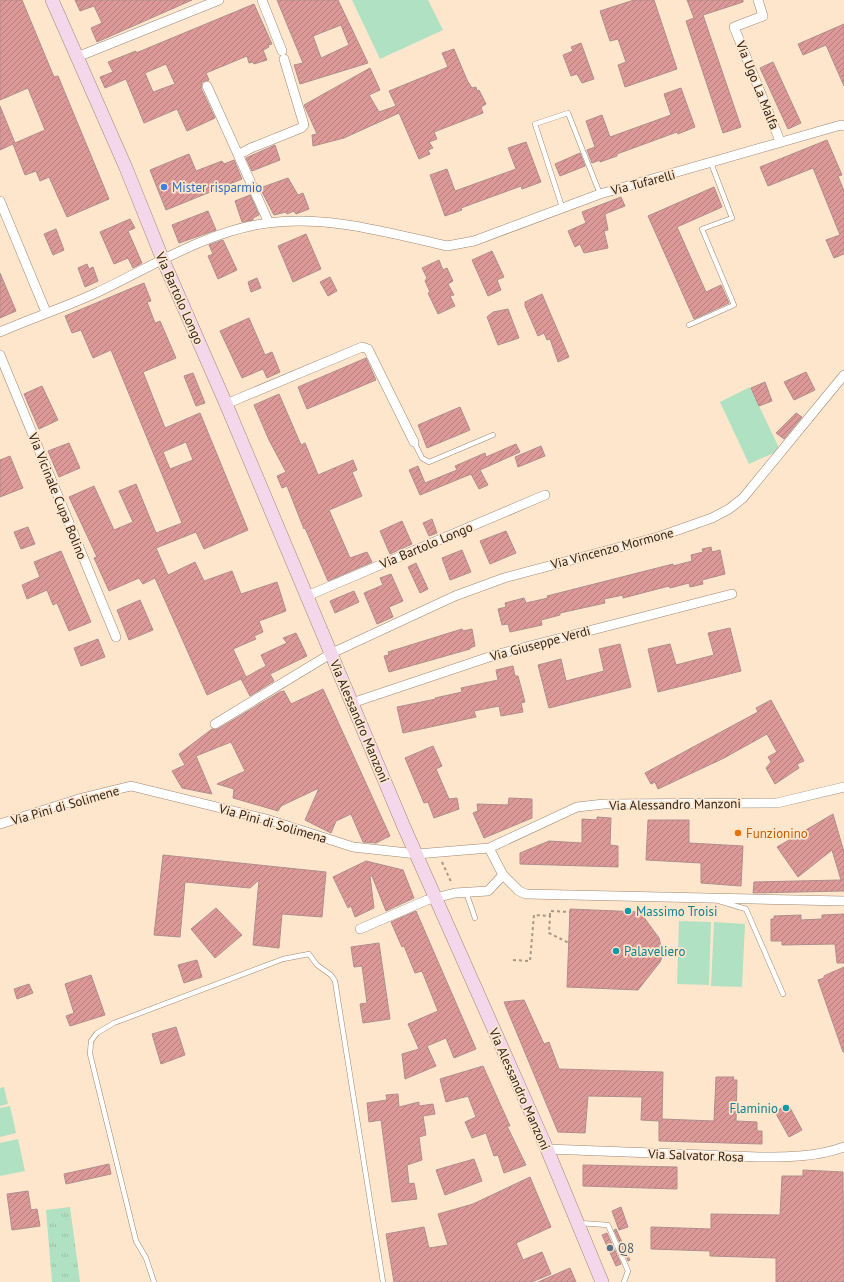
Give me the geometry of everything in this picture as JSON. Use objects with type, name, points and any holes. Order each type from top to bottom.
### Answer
[{"type":"street","name":"Via Bartolo Longo","points":[[52,0],[126,168],[163,260],[332,653]]},
{"type":"street","points":[[77,57],[219,0]]},
{"type":"street","points":[[238,155],[251,148],[301,128],[304,125],[283,55],[262,0]]},
{"type":"street","name":"Via Ugo La Malfa","points":[[758,0],[763,16],[734,27],[780,141]]},
{"type":"street","points":[[0,332],[46,312],[96,293],[163,260],[218,236],[269,222],[207,86]]},
{"type":"street","name":"Via Tufarelli","points":[[269,222],[328,222],[375,230],[447,246],[474,241],[600,194],[843,124]]},
{"type":"street","points":[[0,201],[46,312]]},
{"type":"street","points":[[226,404],[362,347],[368,349],[414,442]]},
{"type":"street","name":"Via Vicinale Cupa Bolino","points":[[0,354],[116,637]]},
{"type":"street","name":"Via Vincenzo Mormone","points":[[332,653],[420,611],[504,578],[636,544],[712,518],[729,509],[743,498],[844,375]]},
{"type":"street","name":"Via Bartolo Longo","points":[[307,596],[545,495]]},
{"type":"street","name":"Via Giuseppe Verdi","points":[[352,703],[495,655],[732,594]]},
{"type":"street","points":[[215,724],[332,653]]},
{"type":"street","name":"Via Alessandro Manzoni","points":[[332,653],[436,898],[547,1149],[602,1282]]},
{"type":"street","name":"Via Pini di Solimena","points":[[131,786],[266,819],[353,847],[417,854]]},
{"type":"street","name":"Via Pini di Solimene","points":[[0,824],[82,798],[131,786]]},
{"type":"street","name":"Via Alessandro Manzoni","points":[[417,854],[489,848],[577,807],[604,804],[777,802],[844,787]]},
{"type":"street","points":[[489,848],[503,875],[519,891],[526,894],[844,901]]},
{"type":"street","points":[[360,929],[427,900],[456,893],[488,891],[503,875]]},
{"type":"street","name":"Via Salvator Rosa","points":[[547,1149],[793,1157],[828,1153],[844,1147]]},
{"type":"lane","points":[[562,207],[536,124],[568,113],[600,194]]},
{"type":"lane","points":[[689,326],[734,306],[702,229],[732,218],[711,163]]},
{"type":"lane","points":[[414,442],[422,458],[429,462],[493,435]]},
{"type":"lane","points":[[466,892],[475,918]]},
{"type":"lane","points":[[707,898],[746,909],[783,994]]},
{"type":"lane","points":[[154,1282],[146,1258],[136,1241],[90,1054],[91,1041],[96,1033],[129,1017],[283,959],[309,954],[317,965],[331,975],[335,982],[383,1282]]},
{"type":"lane","points":[[578,1223],[608,1225],[628,1271],[624,1282]]},
{"type":"path","points":[[441,859],[453,887]]},
{"type":"path","points":[[569,943],[549,933],[550,911],[570,912]]},
{"type":"path","points":[[513,960],[530,961],[534,915],[550,916]]},
{"type":"path","points":[[663,915],[674,916]]},
{"type":"green space","points":[[352,0],[428,0],[443,30],[380,59]]},
{"type":"green space","points":[[750,387],[780,450],[749,464],[720,402]]},
{"type":"green space","points":[[679,921],[711,922],[709,985],[677,984]]},
{"type":"green space","points":[[714,922],[745,924],[742,987],[711,986]]},
{"type":"green space","points":[[4,1087],[8,1104],[0,1106],[0,1088]]},
{"type":"green space","points":[[10,1106],[16,1133],[0,1137],[0,1108]]},
{"type":"green space","points":[[18,1139],[25,1171],[0,1176],[0,1143]]},
{"type":"green space","points":[[70,1207],[80,1282],[52,1282],[46,1210]]},
{"type":"building","points":[[0,0],[22,0],[54,77],[58,76],[109,199],[67,217],[49,177],[40,181],[36,171],[25,175],[13,144],[0,150],[0,106],[15,143],[45,130],[28,88],[0,100]]},
{"type":"building","points":[[75,0],[192,0],[97,42],[91,28],[102,23],[94,6],[80,11]]},
{"type":"building","points":[[277,0],[338,0],[368,63],[300,84],[294,65],[303,63]],"holes":[[[341,25],[349,45],[321,58],[313,36]]]},
{"type":"building","points":[[634,0],[654,0],[677,69],[625,87],[618,65],[626,62],[618,39],[610,41],[600,11]]},
{"type":"building","points":[[687,0],[743,0],[743,2],[703,15],[741,127],[723,133],[686,21],[694,18]]},
{"type":"building","points":[[254,4],[272,44],[268,45],[269,47],[263,50],[267,60],[254,64],[253,62],[249,63],[247,56],[206,73],[209,80],[202,82],[201,88],[215,118],[187,131],[177,109],[144,123],[126,79],[105,88],[100,77],[113,72],[108,62],[136,51],[136,53]],"holes":[[[166,64],[175,84],[153,92],[145,73]]]},
{"type":"building","points":[[844,24],[844,86],[826,45],[803,55],[798,44]]},
{"type":"building","points":[[581,43],[594,79],[582,83],[577,74],[571,76],[563,55],[573,51],[571,47]]},
{"type":"building","points":[[454,49],[467,80],[472,88],[476,87],[477,91],[479,90],[486,104],[481,107],[483,113],[434,132],[437,139],[429,142],[433,148],[428,150],[430,154],[419,159],[399,113],[344,138],[313,146],[312,135],[317,134],[304,105],[370,68],[380,90],[369,95],[379,112],[396,106],[389,91],[448,67],[442,53]]},
{"type":"building","points":[[773,62],[801,123],[788,129],[760,68]]},
{"type":"building","points":[[681,88],[695,127],[617,154],[617,156],[600,162],[600,160],[592,163],[587,150],[595,147],[586,121],[602,115],[610,137],[671,115],[664,94]]},
{"type":"building","points":[[827,140],[842,175],[838,176],[844,191],[844,254],[834,258],[826,240],[840,235],[813,168],[768,186],[760,167]]},
{"type":"building","points":[[526,142],[541,182],[522,189],[521,186],[461,208],[462,210],[445,216],[430,175],[447,169],[455,191],[516,169],[508,148]]},
{"type":"building","points":[[275,145],[280,160],[252,171],[246,158]]},
{"type":"building","points":[[580,153],[585,166],[560,176],[555,164]]},
{"type":"building","points":[[189,154],[196,171],[222,161],[224,164],[234,160],[242,179],[166,210],[150,170]]},
{"type":"building","points":[[288,178],[298,195],[303,193],[309,209],[296,214],[294,211],[287,214],[286,212],[274,215],[260,188]]},
{"type":"building","points":[[714,187],[722,207],[677,227],[706,292],[721,285],[729,303],[694,319],[648,216]]},
{"type":"building","points":[[250,195],[259,215],[253,218],[253,220],[242,222],[235,201]]},
{"type":"building","points":[[621,197],[625,206],[605,214],[608,230],[604,231],[608,248],[584,253],[580,244],[575,247],[568,231],[586,223],[582,212]]},
{"type":"building","points":[[208,211],[216,230],[179,243],[172,225]]},
{"type":"building","points":[[130,219],[135,228],[128,231],[142,263],[133,268],[128,258],[114,264],[100,232]]},
{"type":"building","points":[[56,229],[64,250],[53,255],[44,234]]},
{"type":"building","points":[[306,234],[321,269],[293,282],[278,246]]},
{"type":"building","points":[[223,240],[237,270],[218,279],[208,256],[213,254],[209,245]]},
{"type":"building","points":[[492,251],[504,277],[497,280],[501,290],[488,296],[472,260]]},
{"type":"building","points":[[439,260],[443,270],[447,268],[453,281],[448,284],[454,295],[450,296],[455,306],[438,314],[428,293],[430,292],[425,281],[427,278],[422,268]]},
{"type":"building","points":[[87,264],[89,269],[93,267],[98,281],[85,287],[78,268]]},
{"type":"building","points":[[0,273],[16,311],[0,318]]},
{"type":"building","points":[[330,277],[337,291],[328,296],[320,282]]},
{"type":"building","points":[[257,278],[261,288],[251,292],[248,282]]},
{"type":"building","points":[[144,283],[151,301],[147,302],[155,323],[160,321],[176,358],[143,372],[165,428],[200,413],[248,530],[204,549],[196,532],[156,548],[168,575],[195,562],[204,581],[232,571],[241,594],[277,582],[286,611],[259,621],[263,632],[254,636],[256,639],[233,649],[246,677],[266,666],[261,655],[287,643],[283,638],[296,633],[307,656],[270,674],[274,681],[250,696],[241,679],[243,678],[207,695],[155,578],[143,584],[139,578],[109,591],[94,558],[97,557],[69,497],[94,486],[114,530],[133,522],[119,491],[136,484],[156,533],[182,523],[111,350],[93,358],[81,330],[72,333],[65,316]],"holes":[[[186,442],[193,460],[170,469],[163,452]]]},
{"type":"building","points":[[542,294],[569,357],[558,362],[550,339],[547,340],[544,333],[538,336],[525,306],[525,302]]},
{"type":"building","points":[[508,309],[519,338],[498,345],[487,317],[493,312]]},
{"type":"building","points":[[249,318],[265,355],[272,352],[280,372],[267,378],[263,369],[242,378],[220,331]]},
{"type":"building","points":[[366,358],[376,380],[307,409],[298,387]]},
{"type":"building","points":[[806,372],[815,390],[794,400],[784,382]]},
{"type":"building","points":[[193,373],[205,403],[196,406],[184,376]]},
{"type":"building","points":[[765,382],[772,401],[759,406],[751,388]]},
{"type":"building","points":[[42,386],[58,420],[39,429],[24,394]]},
{"type":"building","points":[[279,394],[301,445],[305,443],[318,475],[353,460],[357,470],[352,472],[362,496],[329,510],[350,558],[367,552],[372,562],[328,581],[305,528],[304,529],[287,486],[282,488],[277,476],[286,472],[269,440],[254,405]]},
{"type":"building","points":[[460,407],[470,430],[427,448],[418,425]]},
{"type":"building","points":[[796,413],[802,417],[784,439],[776,433]]},
{"type":"building","points":[[69,443],[80,468],[59,477],[48,451]]},
{"type":"building","points":[[516,444],[520,452],[480,470],[488,485],[479,489],[471,474],[420,495],[409,470],[418,466],[425,483],[457,470],[455,466],[485,453],[486,457]]},
{"type":"building","points":[[541,446],[545,456],[518,467],[515,457]]},
{"type":"building","points":[[10,456],[23,488],[0,497],[0,460]]},
{"type":"building","points":[[432,519],[437,533],[429,536],[423,523]]},
{"type":"building","points":[[402,521],[412,544],[390,554],[380,531]]},
{"type":"building","points":[[28,527],[35,544],[21,549],[14,532]]},
{"type":"building","points":[[506,531],[516,553],[490,564],[480,541]]},
{"type":"building","points":[[711,547],[712,552],[720,550],[725,574],[702,580],[703,584],[690,587],[689,583],[670,588],[669,586],[623,598],[623,595],[604,599],[605,603],[560,613],[560,615],[541,620],[542,625],[510,632],[508,624],[502,625],[498,609],[506,607],[505,603],[524,598],[526,603],[548,598],[547,596],[673,564],[673,566],[692,561],[691,555],[703,552],[702,549]]},
{"type":"building","points":[[462,550],[471,572],[450,580],[442,558]]},
{"type":"building","points":[[61,551],[91,622],[69,631],[57,603],[53,605],[47,590],[27,599],[22,585],[40,577],[34,562]]},
{"type":"building","points":[[416,563],[428,589],[420,593],[408,567]]},
{"type":"building","points":[[391,574],[403,601],[389,607],[393,617],[377,624],[364,593],[383,585],[380,578]]},
{"type":"building","points":[[354,591],[359,602],[335,613],[330,601]]},
{"type":"building","points":[[140,600],[153,630],[129,640],[117,610]]},
{"type":"building","points":[[730,628],[741,671],[658,692],[648,649],[670,644],[676,665],[714,655],[708,633]]},
{"type":"building","points":[[462,629],[463,631],[472,629],[475,646],[470,649],[389,672],[384,656],[389,655],[388,652]]},
{"type":"building","points":[[98,639],[105,657],[81,666],[74,648]]},
{"type":"building","points":[[620,644],[631,687],[549,708],[538,665],[561,659],[566,681],[604,671],[599,649]]},
{"type":"building","points":[[513,666],[515,676],[518,676],[525,702],[521,703],[523,712],[501,716],[499,706],[474,711],[476,717],[403,733],[397,707],[436,699],[435,698],[462,692],[461,688],[498,680],[496,670]]},
{"type":"building","points":[[323,689],[390,836],[376,843],[363,842],[351,814],[336,821],[331,833],[305,820],[319,788],[281,806],[278,811],[233,798],[234,789],[217,784],[245,771],[231,742],[196,756],[212,794],[182,788],[172,771],[185,765],[179,754],[212,729],[218,729],[280,692],[284,691],[291,704]]},
{"type":"building","points":[[771,700],[804,761],[797,764],[799,768],[775,784],[766,768],[771,762],[768,757],[777,752],[767,734],[724,758],[658,789],[655,782],[651,784],[645,773],[758,712],[756,708]]},
{"type":"building","points":[[433,746],[442,766],[436,769],[449,799],[457,798],[459,809],[434,818],[428,802],[424,803],[405,758]]},
{"type":"building","points":[[509,798],[532,799],[532,818],[484,838],[473,813],[478,811],[477,804],[508,805]]},
{"type":"building","points":[[833,814],[844,852],[844,891],[753,893],[754,882],[841,880],[832,850],[798,877],[777,847]]},
{"type":"building","points":[[597,817],[611,818],[610,845],[618,846],[618,867],[520,864],[520,853],[549,841],[582,843],[582,819],[597,820]]},
{"type":"building","points":[[648,820],[689,820],[689,843],[743,846],[741,886],[701,883],[701,863],[646,860]]},
{"type":"building","points":[[163,855],[326,872],[322,917],[282,914],[279,948],[253,945],[259,880],[250,888],[185,882],[180,937],[154,935]]},
{"type":"building","points":[[366,861],[403,870],[414,898],[386,911],[372,876],[370,876],[374,908],[355,917],[351,906],[348,908],[333,877]]},
{"type":"building","points":[[216,908],[242,935],[215,958],[191,929]]},
{"type":"building","name":"Palaveliero","points":[[570,909],[640,912],[659,938],[663,955],[660,962],[638,990],[567,987]]},
{"type":"building","points":[[416,911],[476,1049],[454,1058],[446,1038],[427,1046],[436,1066],[405,1079],[402,1054],[419,1049],[408,1024],[438,1011],[422,971],[415,973],[404,946],[402,947],[391,922]]},
{"type":"building","points":[[844,914],[844,963],[837,963],[835,944],[782,945],[782,941],[771,941],[771,919],[774,919],[774,916],[801,915],[801,920],[822,919],[822,915]]},
{"type":"building","points":[[379,943],[390,1019],[363,1023],[360,1004],[367,1003],[362,966],[354,967],[351,947]]},
{"type":"building","points":[[197,960],[202,977],[184,983],[178,965]]},
{"type":"building","points":[[844,967],[844,1052],[843,1052],[818,980]]},
{"type":"building","points":[[91,975],[105,1015],[70,1026],[66,1016],[74,1013],[65,984]]},
{"type":"building","points":[[29,984],[33,993],[17,999],[14,989]]},
{"type":"building","points":[[524,1000],[544,1044],[549,1042],[559,1069],[663,1072],[662,1119],[714,1121],[716,1077],[734,1077],[733,1080],[737,1080],[736,1121],[757,1122],[757,1131],[762,1131],[762,1144],[659,1141],[659,1121],[641,1120],[642,1097],[588,1096],[585,1133],[558,1132],[504,1002]]},
{"type":"building","points":[[176,1027],[185,1055],[161,1064],[152,1034]]},
{"type":"building","points":[[483,1066],[510,1126],[507,1126],[526,1165],[504,1173],[498,1155],[494,1156],[486,1133],[472,1138],[465,1122],[476,1117],[468,1096],[446,1102],[440,1079]]},
{"type":"building","points":[[398,1094],[399,1107],[419,1102],[419,1106],[433,1104],[435,1114],[423,1116],[426,1135],[419,1137],[422,1160],[407,1165],[409,1184],[414,1183],[417,1199],[392,1202],[381,1120],[369,1122],[367,1103],[387,1100],[386,1095]]},
{"type":"building","points":[[788,1104],[802,1130],[789,1137],[775,1112]]},
{"type":"building","points":[[474,1159],[482,1181],[445,1195],[436,1170]]},
{"type":"building","points":[[109,1164],[111,1174],[66,1184],[64,1174]]},
{"type":"building","points":[[583,1165],[677,1167],[677,1189],[583,1186]]},
{"type":"building","points":[[803,1170],[843,1172],[844,1282],[776,1282],[776,1258],[710,1256],[710,1251],[651,1249],[651,1227],[711,1229],[711,1214],[780,1215],[782,1176],[803,1176]]},
{"type":"building","points":[[530,1177],[551,1227],[516,1243],[523,1260],[542,1252],[551,1274],[532,1282],[394,1282],[386,1234],[424,1227],[429,1248],[448,1245],[438,1214],[473,1204]]},
{"type":"building","points":[[28,1191],[31,1210],[37,1209],[40,1226],[12,1230],[7,1194]]},
{"type":"building","points":[[621,1207],[628,1227],[619,1230],[612,1211]]},
{"type":"building","points":[[616,1229],[630,1260],[628,1261],[614,1230]]},
{"type":"building","points":[[607,1233],[621,1264],[616,1266],[602,1235]]},
{"type":"building","points":[[570,1268],[576,1282],[538,1282]]},
{"type":"place","name":"Mister risparmio","points":[[164,187]]},
{"type":"place","name":"Funzionino","points":[[738,833]]},
{"type":"place","name":"Massimo Troisi","points":[[628,911]]},
{"type":"place","name":"Palaveliero","points":[[616,951]]},
{"type":"place","name":"Flaminio","points":[[786,1108]]},
{"type":"place","name":"Q8","points":[[610,1248]]}]
